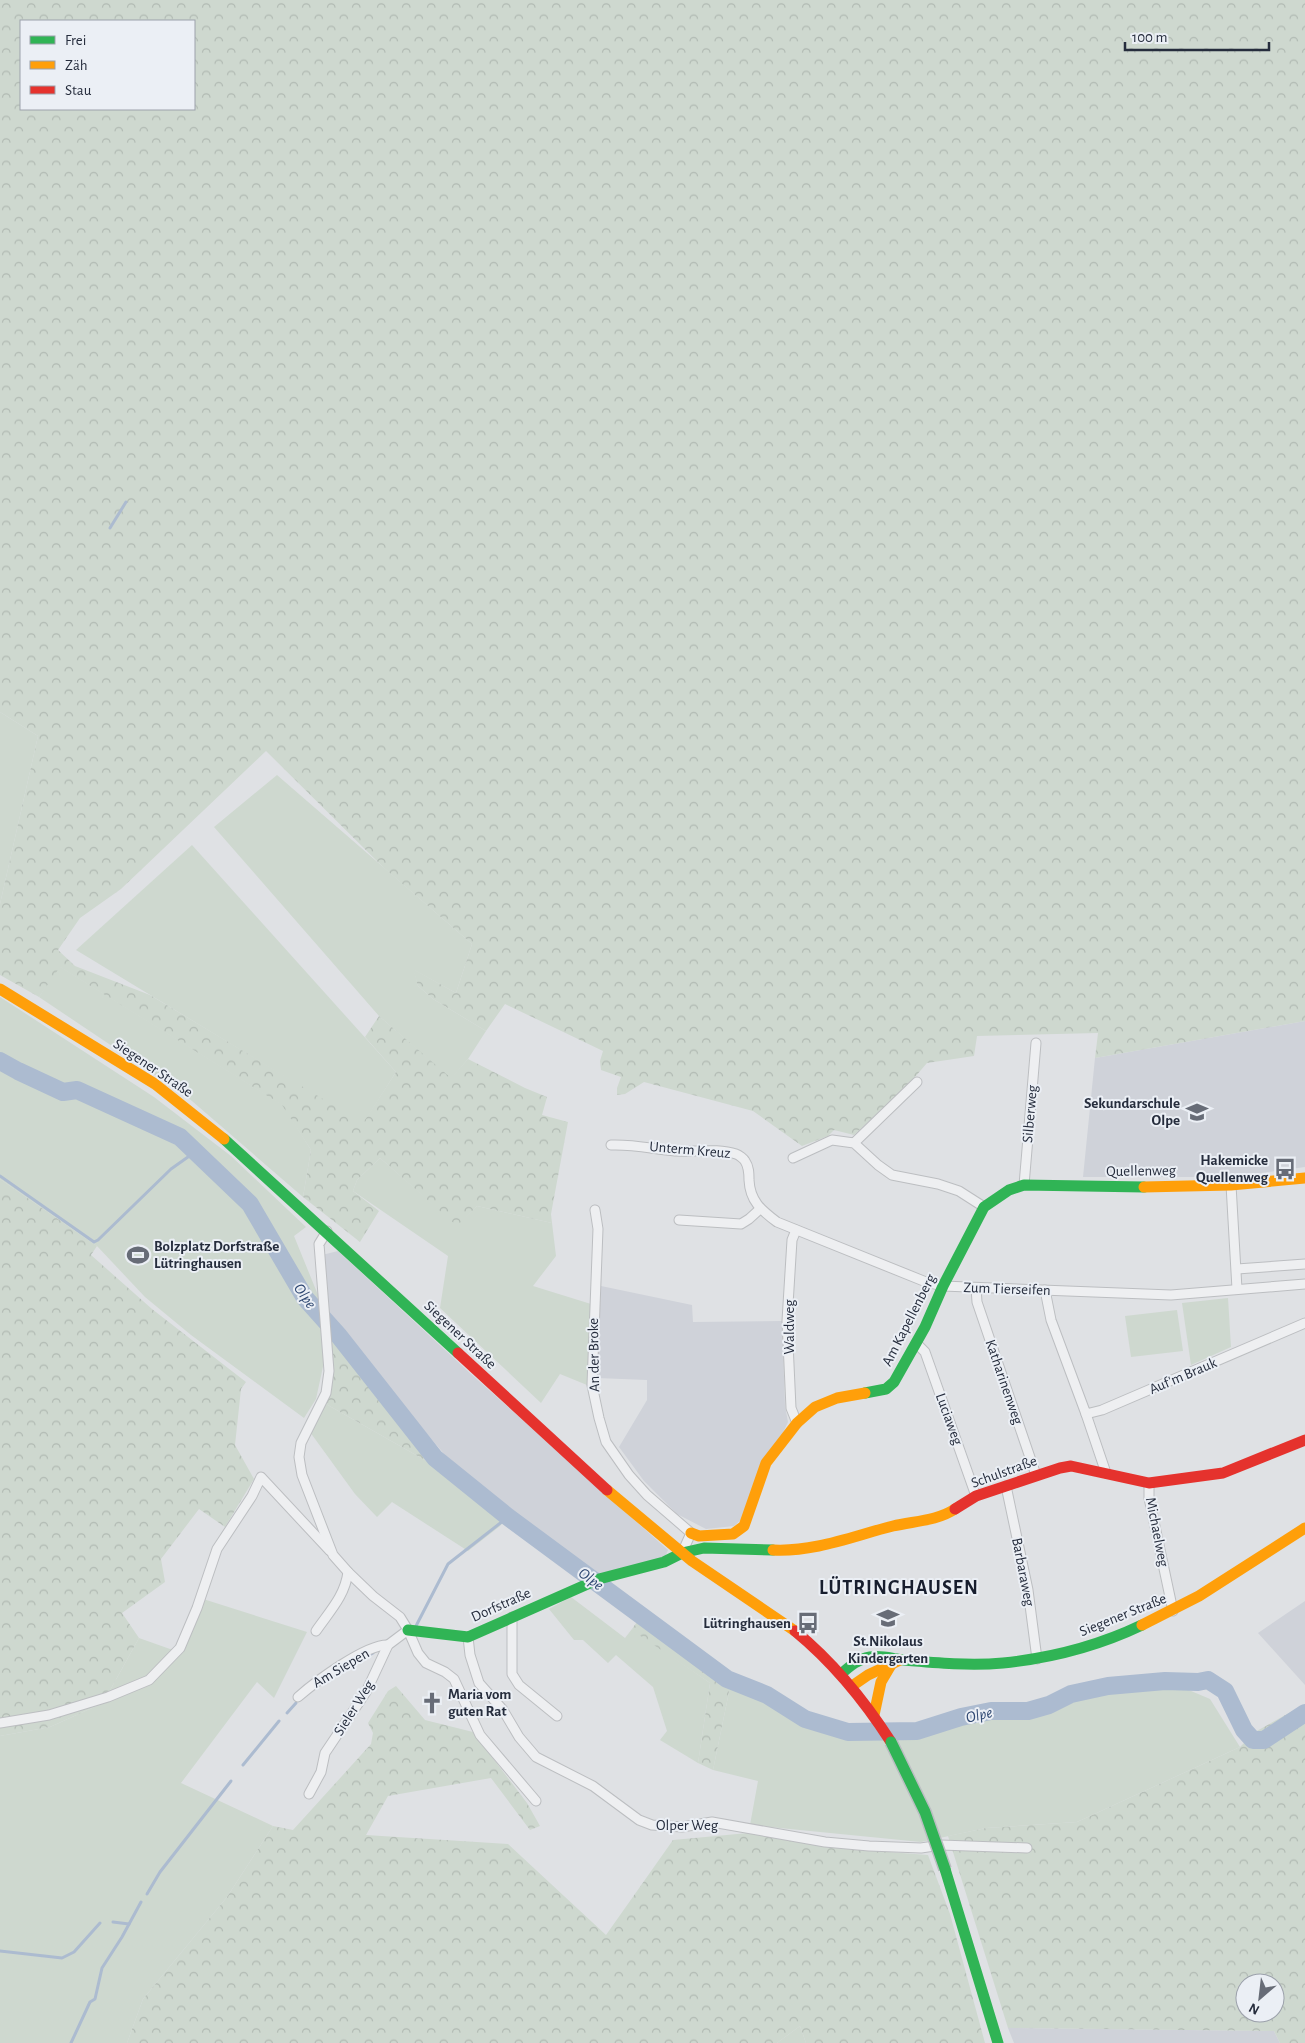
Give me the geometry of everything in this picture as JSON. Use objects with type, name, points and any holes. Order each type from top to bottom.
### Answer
[{"type":"street","name":"Siegener Straße","points":[[0,989],[106,1053],[184,1106],[248,1159],[608,1491],[682,1553],[796,1632],[841,1674],[857,1661],[868,1657],[881,1657],[896,1662],[1002,1663],[1037,1659],[1093,1646],[1136,1629],[1173,1611],[1251,1564],[1305,1528]]},
{"type":"street","name":"Silberweg","points":[[1024,1186],[1036,1043]]},
{"type":"street","points":[[854,1143],[917,1082]]},
{"type":"street","points":[[793,1158],[832,1140],[854,1143],[892,1175],[945,1186],[959,1192],[984,1208]]},
{"type":"street","name":"Unterm Kreuz","points":[[611,1145],[629,1144],[676,1151],[718,1152],[738,1155],[745,1161],[752,1198],[760,1209]]},
{"type":"street","name":"Quellenweg","points":[[984,1208],[1009,1190],[1024,1186],[1231,1185],[1305,1178]]},
{"type":"street","points":[[1231,1185],[1237,1289]]},
{"type":"street","name":"Am Kapellenberg","points":[[691,1533],[699,1536],[733,1534],[744,1526],[766,1463],[797,1423],[815,1407],[837,1398],[886,1389],[894,1382],[916,1344],[943,1286],[984,1208]]},
{"type":"street","points":[[679,1220],[741,1224],[760,1209]]},
{"type":"street","name":"Zum Tierseifen","points":[[760,1209],[777,1222],[796,1230],[926,1282],[943,1286],[1171,1295],[1305,1284]]},
{"type":"street","name":"An der Broke","points":[[596,1210],[598,1229],[592,1385],[606,1442],[647,1495],[691,1533]]},
{"type":"street","name":"Waldweg","points":[[796,1230],[792,1240],[787,1321],[791,1408],[797,1423]]},
{"type":"street","points":[[326,1231],[319,1244],[329,1370],[326,1394],[301,1443],[299,1457],[302,1476],[333,1555]]},
{"type":"street","points":[[1237,1269],[1305,1264]]},
{"type":"street","name":"Katharinenweg","points":[[976,1288],[977,1302],[1036,1475]]},
{"type":"street","points":[[1045,1290],[1051,1320],[1106,1473]]},
{"type":"street","name":"Auf'm Brauk","points":[[1086,1414],[1102,1410],[1305,1323]]},
{"type":"street","name":"Luciaweg","points":[[916,1344],[925,1352],[976,1496]]},
{"type":"street","name":"Schulstraße","points":[[682,1553],[712,1548],[792,1551],[836,1543],[892,1526],[946,1515],[976,1496],[1036,1475],[1071,1466],[1149,1483],[1223,1473],[1305,1440]]},
{"type":"street","points":[[0,1723],[49,1715],[108,1697],[149,1680],[180,1648],[197,1608],[217,1549],[252,1496],[261,1477],[348,1572],[373,1596],[400,1617],[418,1653],[426,1663],[445,1672],[454,1679],[480,1735],[536,1801]]},
{"type":"street","name":"Michaelweg","points":[[1149,1483],[1149,1498],[1173,1611]]},
{"type":"street","name":"Barbaraweg","points":[[1006,1486],[1028,1590],[1037,1659]]},
{"type":"street","points":[[682,1553],[691,1533]]},
{"type":"street","name":"Dorfstraße","points":[[408,1630],[468,1637],[593,1581],[664,1562],[682,1553]]},
{"type":"street","points":[[316,1631],[340,1597],[348,1572]]},
{"type":"street","points":[[512,1617],[512,1674],[519,1685],[557,1716]]},
{"type":"street","name":"Sieler Weg","points":[[309,1794],[321,1772],[325,1752],[366,1692],[388,1646],[408,1630]]},
{"type":"street","name":"Olper Weg","points":[[468,1637],[470,1655],[479,1683],[502,1710],[536,1757],[593,1786],[639,1820],[652,1825],[682,1827],[712,1822],[825,1842],[870,1846],[920,1848],[941,1845],[1027,1848]]},
{"type":"street","name":"Am Siepen","points":[[298,1697],[334,1669],[374,1648],[388,1646]]},
{"type":"street","name":"Siegener Straße","points":[[852,1686],[868,1675],[896,1662]]},
{"type":"street","points":[[874,1715],[881,1682],[896,1662]]},
{"type":"street","points":[[841,1674],[874,1715],[909,1775],[925,1812],[945,1868],[998,2043]]},
{"type":"shaded area","name":"Sekundarschule Olpe","points":[[1305,1021],[1305,1167],[1230,1177],[1083,1177],[1095,1058]]},
{"type":"shaded area","points":[[338,1251],[471,1374],[668,1550],[665,1557],[594,1576],[511,1513],[445,1455],[330,1320],[322,1255]]},
{"type":"shaded area","points":[[601,1286],[692,1305],[693,1322],[782,1321],[785,1406],[788,1422],[742,1519],[734,1526],[706,1529],[677,1514],[644,1481],[619,1447],[647,1400],[647,1380],[597,1378]]},
{"type":"shaded area","points":[[1305,1601],[1305,1685],[1258,1633]]},
{"type":"shaded area","points":[[1008,2028],[1274,2031],[1280,2043],[1014,2043]]},
{"type":"green space","points":[[0,0],[1305,0],[1305,1021],[1095,1058],[1098,1033],[977,1036],[974,1056],[927,1063],[909,1084],[854,1135],[834,1130],[828,1136],[802,1146],[753,1111],[644,1082],[625,1094],[617,1095],[617,1088],[621,1077],[601,1070],[600,1061],[603,1051],[505,1004],[486,1031],[433,999],[418,986],[413,969],[456,993],[472,944],[384,868],[266,751],[121,889],[80,918],[58,950],[75,966],[150,995],[363,1123],[396,1072],[365,1037],[379,1016],[451,1078],[468,1059],[547,1097],[542,1115],[568,1122],[551,1214],[552,1223],[477,1206],[457,1226],[380,1158],[357,1180],[353,1191],[379,1211],[360,1242],[303,1197],[311,1150],[282,1105],[60,967],[39,997],[0,975],[0,904],[38,736],[0,712]]},
{"type":"green space","points":[[0,712],[38,736],[0,904]]},
{"type":"green space","points":[[277,775],[472,944],[456,993],[414,970],[418,986],[433,999],[486,1031],[468,1059],[451,1079],[379,1016],[214,827]]},
{"type":"green space","points":[[192,845],[396,1072],[363,1124],[76,950]]},
{"type":"green space","points":[[59,966],[283,1105],[311,1150],[303,1197],[185,1095],[39,997]]},
{"type":"green space","points":[[0,997],[154,1097],[231,1156],[306,1227],[294,1236],[318,1295],[324,1362],[316,1399],[304,1418],[191,1335],[145,1297],[97,1246],[0,1179]]},
{"type":"green space","points":[[380,1158],[457,1225],[477,1206],[552,1223],[556,1256],[533,1286],[591,1304],[587,1385],[560,1374],[541,1403],[440,1308],[448,1256],[353,1191],[357,1180]]},
{"type":"green space","points":[[0,1179],[97,1246],[91,1255],[152,1309],[246,1382],[241,1389],[235,1445],[254,1479],[225,1527],[199,1509],[161,1559],[165,1582],[122,1613],[139,1638],[103,1703],[50,1727],[0,1736]]},
{"type":"green space","points":[[1228,1298],[1231,1347],[1191,1365],[1182,1303]]},
{"type":"green space","points":[[1177,1310],[1183,1351],[1131,1357],[1125,1316]]},
{"type":"green space","points":[[330,1331],[433,1458],[482,1500],[430,1463],[326,1404],[333,1362]]},
{"type":"green space","points":[[326,1404],[430,1463],[507,1518],[500,1526],[468,1551],[392,1502],[377,1517],[355,1494],[310,1432]]},
{"type":"green space","points":[[571,1597],[625,1638],[632,1629],[710,1683],[698,1763],[660,1740],[667,1731],[653,1687],[616,1655],[608,1663],[583,1640],[574,1640],[549,1609]]},
{"type":"green space","points":[[200,1598],[307,1632],[274,1698],[257,1682],[181,1783],[273,1826],[227,1897],[143,1999],[127,2043],[0,2043],[0,1736],[50,1727],[103,1703],[139,1638],[170,1649],[180,1648]]},
{"type":"green space","points":[[639,1619],[730,1687],[713,1770],[698,1763],[710,1683],[636,1633],[632,1629]]},
{"type":"green space","points":[[396,1686],[425,1720],[473,1732],[527,1803],[540,1826],[530,1830],[491,1778],[388,1796],[366,1835],[508,1844],[606,1935],[673,1840],[748,1833],[837,1848],[928,1855],[950,1914],[985,2043],[806,2043],[800,2026],[777,2043],[127,2043],[143,1999],[227,1897],[273,1826],[293,1830],[371,1744],[373,1733],[368,1723],[388,1691]]},
{"type":"green space","points":[[730,1687],[764,1698],[802,1723],[846,1736],[918,1735],[963,1721],[987,1716],[1046,1712],[1070,1699],[1103,1692],[1184,1688],[1210,1699],[1240,1747],[1077,1822],[986,1828],[921,1842],[750,1825],[758,1781],[713,1770]]},
{"type":"green space","points":[[1305,1704],[1305,2043],[1280,2043],[1274,2031],[1008,2028],[948,1836],[986,1828],[1077,1822],[1240,1747],[1255,1732]]},
{"type":"green space","points":[[800,2026],[806,2043],[777,2043]]},
{"type":"waterway","points":[[110,528],[126,502]]},
{"type":"waterway","name":"Olpe","points":[[0,1061],[63,1092],[77,1090],[180,1137],[250,1204],[305,1298],[339,1336],[435,1458],[508,1517],[727,1679],[767,1695],[805,1719],[848,1732],[917,1731],[961,1717],[991,1711],[1028,1711],[1049,1705],[1071,1694],[1108,1686],[1165,1681],[1198,1682],[1208,1680],[1225,1691],[1244,1730],[1253,1740],[1264,1740],[1305,1713]]},
{"type":"waterway","points":[[0,1176],[94,1242],[171,1169],[195,1152]]},
{"type":"waterway","points":[[416,1626],[448,1564],[508,1517]]},
{"type":"waterway","points":[[331,1677],[373,1653]]},
{"type":"waterway","points":[[287,1713],[296,1703]]},
{"type":"waterway","points":[[243,1765],[279,1721]]},
{"type":"waterway","points":[[147,1894],[160,1872],[231,1781]]},
{"type":"waterway","points":[[71,2043],[90,2002],[95,1999],[102,1968],[141,1902]]},
{"type":"waterway","points":[[113,1922],[129,1924]]},
{"type":"waterway","points":[[0,1951],[62,1958],[74,1952],[100,1923]]},
{"type":"traffic: fast","points":[[224,1139],[458,1353]]},
{"type":"traffic: fast","points":[[865,1393],[886,1389],[894,1382],[925,1327],[943,1286],[984,1207],[1009,1190],[1024,1185],[1144,1187]]},
{"type":"traffic: fast","points":[[408,1630],[468,1637],[599,1579],[664,1562],[682,1553],[704,1548],[773,1550]]},
{"type":"traffic: fast","points":[[841,1674],[858,1661],[874,1657],[966,1664],[991,1664],[1039,1658],[1092,1645],[1142,1625]]},
{"type":"traffic: fast","points":[[891,1742],[925,1812],[945,1869]]},
{"type":"traffic: fast","points":[[945,1869],[998,2043]]},
{"type":"traffic: slow","points":[[0,989],[155,1084],[224,1139]]},
{"type":"traffic: slow","points":[[1144,1187],[1231,1185],[1305,1178]]},
{"type":"traffic: slow","points":[[691,1533],[699,1536],[733,1534],[744,1526],[766,1463],[797,1423],[815,1407],[837,1398],[865,1393]]},
{"type":"traffic: slow","points":[[607,1490],[692,1561],[795,1631]]},
{"type":"traffic: slow","points":[[773,1550],[819,1546],[893,1526],[941,1516],[955,1509]]},
{"type":"traffic: slow","points":[[1142,1625],[1199,1596],[1305,1528]]},
{"type":"traffic: slow","points":[[852,1686],[868,1675],[900,1660]]},
{"type":"traffic: slow","points":[[874,1715],[881,1682],[891,1665]]},
{"type":"traffic: jam","points":[[458,1353],[607,1490]]},
{"type":"traffic: jam","points":[[955,1509],[976,1496],[1060,1468],[1071,1466],[1149,1483],[1223,1473],[1305,1440]]},
{"type":"traffic: jam","points":[[795,1631],[823,1656],[848,1683],[891,1742]]},
{"type":"place","name":"Sekundarschule Olpe","points":[[1197,1112]]},
{"type":"place","name":"Hakemicke Quellenweg","points":[[1285,1169]]},
{"type":"place","name":"Bolzplatz Dorfstraße Lütringhausen","points":[[138,1255]]},
{"type":"place","name":"St.Nikolaus Kindergarten","points":[[888,1618]]},
{"type":"place","name":"Lütringhausen","points":[[808,1623]]},
{"type":"place","name":"Maria vom guten Rat","points":[[432,1703]]},
{"type":"district","name":"LÜTRINGHAUSEN","points":[[899,1588]]}]
